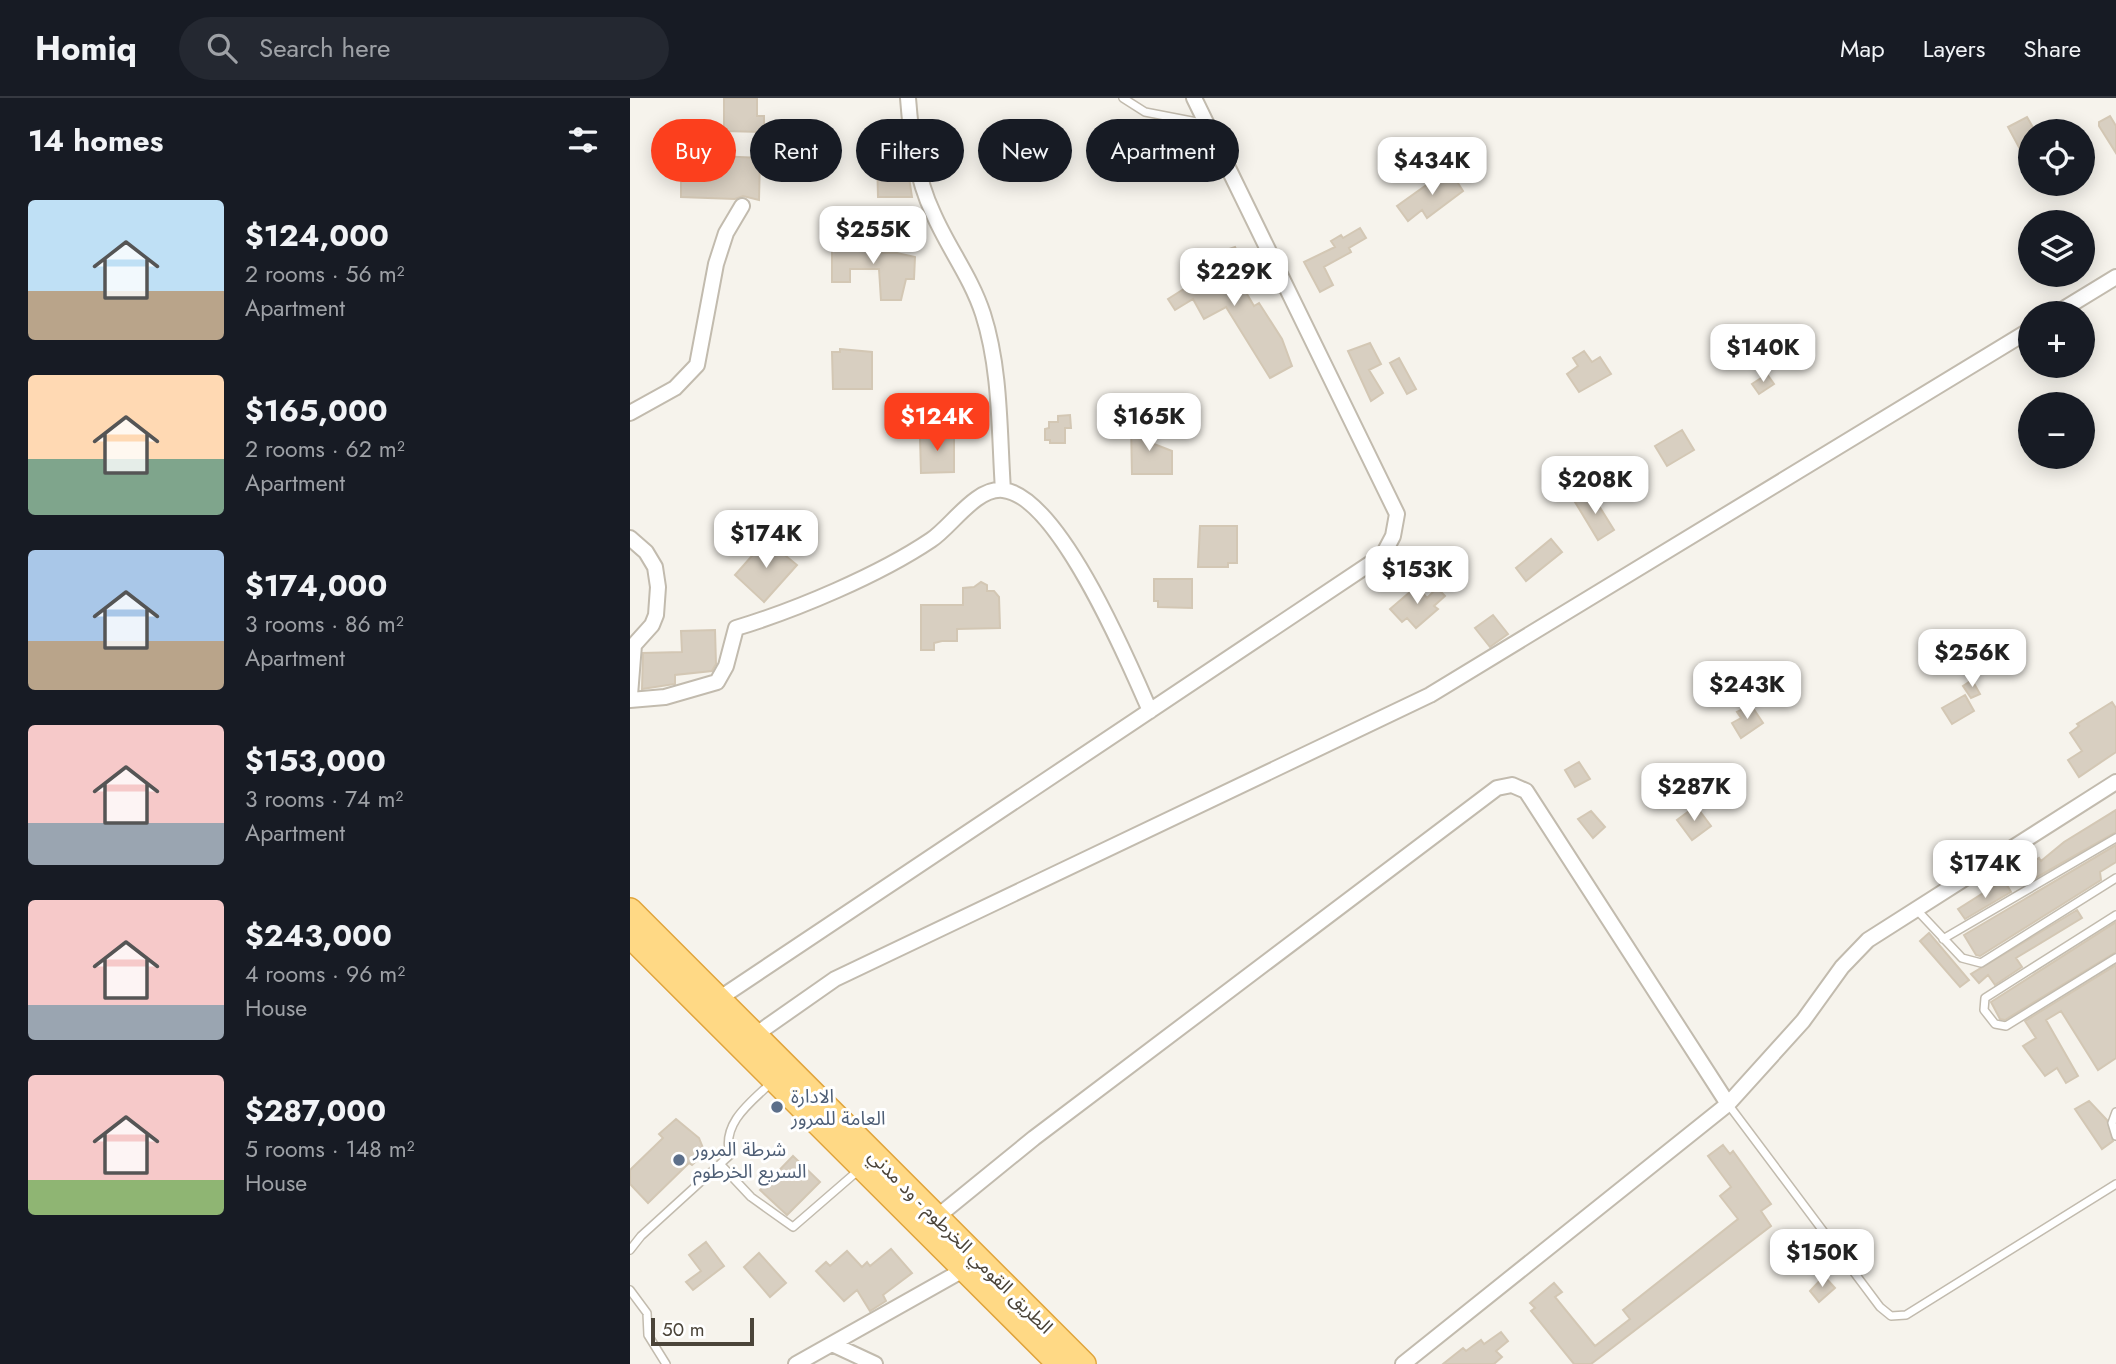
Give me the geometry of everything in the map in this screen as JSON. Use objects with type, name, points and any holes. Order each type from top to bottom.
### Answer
[{"type":"highway","name":"الطريق القومي الخرطوم - ود مدني","points":[[630,910],[755,1035],[781,1074],[863,1166],[931,1223],[965,1269],[1059,1364]]},
{"type":"highway","name":"الطريق القومي الخرطوم - ود مدني","points":[[630,936],[781,1074],[931,1223],[1084,1364]]},
{"type":"street","points":[[908,98],[922,185],[933,214],[969,278],[986,326],[998,393],[1003,490]]},
{"type":"street","points":[[1194,98],[1204,119]]},
{"type":"street","points":[[720,998],[1383,555],[1389,547],[1397,514],[1235,182]]},
{"type":"street","points":[[630,413],[676,388],[697,365],[716,264],[726,233],[742,206]]},
{"type":"street","points":[[2077,301],[2116,277]]},
{"type":"street","points":[[755,1035],[835,979],[1430,695],[2018,337]]},
{"type":"street","points":[[630,700],[665,697],[717,682],[726,666],[736,628],[800,606],[893,561],[929,542],[988,492],[1003,490],[1026,499],[1049,524],[1101,604],[1150,711]]},
{"type":"street","points":[[630,538],[646,552],[655,567],[658,587],[656,615],[652,625],[634,645],[630,695]]},
{"type":"street","points":[[1403,1364],[1728,1104],[1803,1021],[1868,940],[1915,907],[2116,782]]},
{"type":"street","points":[[931,1223],[1034,1138],[1486,796],[1497,788],[1512,785],[1526,791],[1728,1104]]},
{"type":"street","points":[[796,1364],[965,1269]]},
{"type":"street","points":[[832,1344],[875,1364]]},
{"type":"lane","points":[[1124,98],[1145,112],[1181,119]]},
{"type":"lane","points":[[1943,939],[2116,838]]},
{"type":"lane","points":[[1915,907],[1962,958],[1981,963],[2116,878]]},
{"type":"lane","points":[[2116,915],[1985,998],[1984,1010],[1995,1024],[2006,1026],[2116,958]]},
{"type":"lane","points":[[630,1250],[667,1211],[730,1155],[727,1145],[735,1119],[781,1074]]},
{"type":"lane","points":[[1728,1104],[1880,1307],[1891,1316],[1906,1315],[2116,1184]]},
{"type":"lane","points":[[2116,1112],[2112,1123],[2116,1136]]},
{"type":"lane","points":[[721,1165],[741,1188],[793,1227],[863,1166]]},
{"type":"lane","points":[[630,1290],[647,1313],[648,1335],[666,1364]]},
{"type":"building","points":[[724,98],[757,98],[757,116],[764,116],[764,119],[750,119],[750,132],[736,131],[736,119],[724,119]]},
{"type":"building","points":[[2110,116],[2116,126],[2116,153],[2099,126],[2099,122]]},
{"type":"building","points":[[2018,122],[2018,145],[2008,127]]},
{"type":"building","points":[[736,157],[750,158],[750,182],[759,182],[759,200],[743,196],[735,199],[681,197],[681,182],[736,182]]},
{"type":"building","points":[[1449,169],[1463,191],[1427,218],[1422,210],[1408,221],[1397,206]]},
{"type":"building","points":[[878,182],[910,182],[912,197],[878,197]]},
{"type":"building","points":[[1360,228],[1366,238],[1349,248],[1351,252],[1324,267],[1333,285],[1320,292],[1304,262],[1335,247],[1331,241],[1341,235],[1343,238]]},
{"type":"building","points":[[851,234],[871,234],[872,253],[897,253],[915,257],[914,279],[906,279],[901,300],[881,300],[879,269],[850,269],[850,282],[832,282],[832,245],[851,245]]},
{"type":"building","points":[[1235,247],[1241,260],[1230,265],[1254,306],[1259,303],[1282,339],[1292,366],[1270,378],[1226,307],[1204,319],[1193,299],[1175,310],[1168,299],[1198,280],[1188,263]]},
{"type":"building","points":[[1370,343],[1381,364],[1369,370],[1383,393],[1371,401],[1348,351]]},
{"type":"building","points":[[840,349],[872,352],[872,389],[833,389],[832,352],[840,352]]},
{"type":"building","points":[[1584,351],[1592,362],[1600,357],[1611,374],[1579,392],[1567,374],[1578,366],[1573,358]]},
{"type":"building","points":[[1399,358],[1416,389],[1407,394],[1390,363]]},
{"type":"building","points":[[1767,374],[1774,384],[1759,394],[1752,384]]},
{"type":"building","points":[[1070,415],[1071,428],[1065,428],[1065,443],[1050,443],[1050,440],[1045,440],[1045,429],[1049,428],[1049,422],[1058,422],[1058,416]]},
{"type":"building","points":[[1131,425],[1144,425],[1154,432],[1154,444],[1172,451],[1172,474],[1132,474]]},
{"type":"building","points":[[930,429],[941,429],[941,437],[954,437],[954,472],[921,473],[920,437],[930,437]]},
{"type":"building","points":[[1682,430],[1694,450],[1667,466],[1655,446]]},
{"type":"building","points":[[1591,493],[1614,530],[1598,540],[1575,502]]},
{"type":"building","points":[[1200,526],[1237,526],[1237,563],[1228,563],[1228,567],[1198,567]]},
{"type":"building","points":[[767,539],[778,548],[782,544],[790,552],[786,556],[797,565],[764,602],[735,575]]},
{"type":"building","points":[[1551,539],[1562,552],[1526,581],[1516,568]]},
{"type":"building","points":[[1154,579],[1192,579],[1192,608],[1158,607],[1158,601],[1154,601]]},
{"type":"building","points":[[981,582],[987,585],[987,591],[994,591],[999,597],[1000,628],[957,629],[957,641],[934,643],[934,650],[921,650],[921,605],[963,605],[963,588],[974,587]]},
{"type":"building","points":[[1417,586],[1427,598],[1437,588],[1445,596],[1434,606],[1438,609],[1416,628],[1407,618],[1402,622],[1390,609]]},
{"type":"building","points":[[1493,615],[1508,634],[1490,647],[1475,628]]},
{"type":"building","points":[[715,630],[716,664],[712,671],[675,675],[675,684],[642,689],[643,653],[682,652],[681,631]]},
{"type":"building","points":[[1972,680],[1980,694],[1971,698],[1963,686]]},
{"type":"building","points":[[1965,695],[1974,711],[1952,724],[1942,708]]},
{"type":"building","points":[[2112,702],[2116,708],[2116,752],[2079,777],[2068,760],[2082,751],[2070,733],[2079,726],[2077,724]]},
{"type":"building","points":[[1751,705],[1763,723],[1741,738],[1732,723],[1741,718],[1737,712]]},
{"type":"building","points":[[1579,762],[1590,779],[1575,787],[1565,770]]},
{"type":"building","points":[[1696,806],[1711,826],[1692,840],[1677,820]]},
{"type":"building","points":[[2116,810],[2116,832],[2032,880],[2024,868],[2039,858],[2041,861],[2064,842]]},
{"type":"building","points":[[1591,811],[1605,827],[1593,838],[1578,819]]},
{"type":"building","points":[[2116,845],[2116,862],[2100,872],[2101,880],[1980,956],[1976,955],[1964,935]]},
{"type":"building","points":[[2004,880],[2011,892],[1965,919],[1958,909]]},
{"type":"building","points":[[2077,910],[2082,918],[2016,958],[2022,967],[1995,985],[1988,975],[1979,983],[1971,974]]},
{"type":"building","points":[[2116,922],[2116,952],[2005,1020],[2000,1019],[1991,1002]]},
{"type":"building","points":[[1929,933],[1969,980],[1960,987],[1920,941]]},
{"type":"building","points":[[2116,965],[2116,1058],[2098,1070],[2061,1011],[2046,1020],[2078,1076],[2066,1083],[2057,1068],[2045,1076],[2023,1046],[2036,1038],[2025,1021]]},
{"type":"building","points":[[2089,1101],[2107,1120],[2113,1141],[2102,1149],[2075,1109]]},
{"type":"building","points":[[676,1119],[699,1138],[705,1153],[692,1165],[689,1163],[648,1203],[630,1184],[630,1170],[663,1138],[659,1134]]},
{"type":"building","points":[[1723,1145],[1730,1154],[1733,1151],[1771,1204],[1761,1211],[1771,1226],[1591,1364],[1574,1364],[1531,1311],[1535,1308],[1530,1303],[1554,1283],[1562,1292],[1555,1297],[1595,1346],[1630,1319],[1623,1310],[1738,1219],[1720,1196],[1731,1187],[1708,1156]]},
{"type":"building","points":[[793,1156],[820,1182],[787,1215],[760,1190]]},
{"type":"building","points":[[706,1242],[724,1266],[693,1290],[686,1282],[701,1271],[689,1255]]},
{"type":"building","points":[[891,1249],[912,1273],[883,1295],[886,1301],[870,1311],[857,1290],[844,1301],[816,1271],[826,1262],[830,1266],[847,1251],[862,1267],[867,1262],[870,1266]]},
{"type":"building","points":[[759,1253],[786,1283],[770,1297],[744,1267]]},
{"type":"building","points":[[1824,1276],[1835,1288],[1819,1302],[1810,1291]]},
{"type":"building","points":[[1501,1332],[1508,1341],[1496,1351],[1502,1357],[1494,1364],[1443,1364],[1463,1348],[1466,1351],[1481,1340],[1484,1344]]},
{"type":"place","name":"الادارة العامة للمرور","points":[[777,1107]]},
{"type":"place","name":"شرطة المرور السريع الخرطوم","points":[[679,1160]]}]
